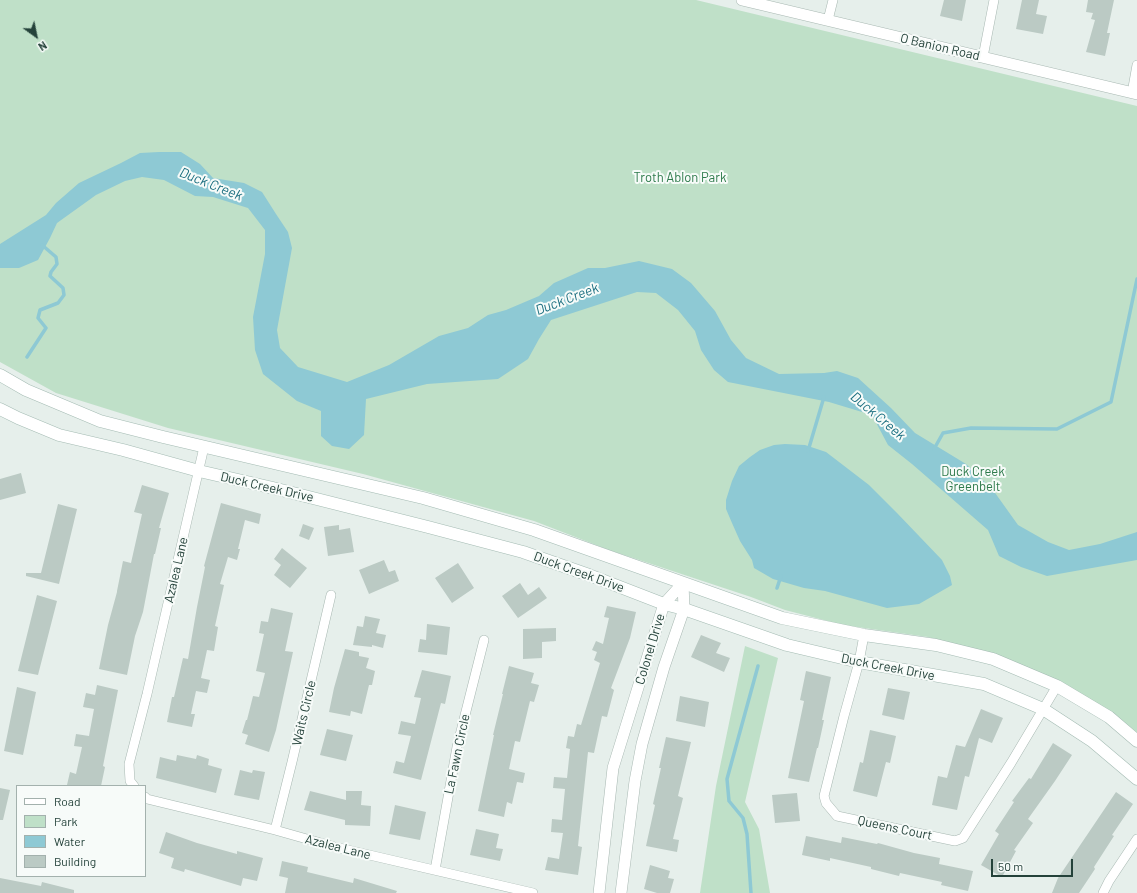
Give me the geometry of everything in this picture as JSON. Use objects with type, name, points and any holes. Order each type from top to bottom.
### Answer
[{"type":"main road","name":"Duck Creek Drive","points":[[0,375],[26,390],[100,421],[423,498],[534,530],[782,618],[864,635],[936,645],[993,659],[1057,686],[1109,718],[1137,741]]},
{"type":"main road","name":"Duck Creek Drive","points":[[0,409],[59,435],[123,450],[198,471],[413,523],[523,552],[589,575],[664,604],[684,609],[787,645],[859,662],[984,684],[1043,709],[1092,741],[1137,779]]},
{"type":"street","name":"O Banion Road","points":[[742,0],[1135,94]]},
{"type":"street","points":[[828,20],[833,0]]},
{"type":"street","points":[[983,57],[994,0]]},
{"type":"street","points":[[1135,94],[1137,65]]},
{"type":"street","name":"Azalea Lane","points":[[133,785],[130,781],[129,764],[147,694],[204,447]]},
{"type":"street","name":"Colonel Drive","points":[[599,893],[613,768],[664,604],[683,582]]},
{"type":"street","name":"Colonel Drive","points":[[621,893],[635,781],[642,744],[664,667],[684,609],[683,582]]},
{"type":"street","name":"Waits Circle","points":[[275,830],[331,595]]},
{"type":"street","name":"Queens Court","points":[[864,635],[859,662],[824,796],[826,803],[837,816],[955,841],[963,838],[1057,686]]},
{"type":"street","name":"La Fawn Circle","points":[[435,870],[457,747],[484,640]]},
{"type":"street","name":"Azalea Lane","points":[[146,798],[147,799],[275,830],[335,847],[533,893]]},
{"type":"street","points":[[1102,893],[1137,839]]},
{"type":"green space","name":"Duck Creek Greenbelt","points":[[0,0],[696,0],[1137,106],[1137,736],[1113,716],[965,647],[928,637],[843,625],[785,610],[751,597],[609,550],[534,521],[363,474],[168,428],[56,393],[0,362]]},
{"type":"green space","points":[[745,646],[778,658],[745,802],[759,829],[770,893],[700,893],[716,786]]},
{"type":"water","name":"Duck Creek","points":[[181,152],[200,164],[213,178],[244,183],[262,192],[288,232],[292,248],[277,330],[280,348],[298,367],[347,382],[389,365],[439,336],[468,328],[488,315],[506,310],[539,296],[554,283],[588,268],[605,268],[639,261],[672,269],[691,283],[715,311],[731,340],[746,358],[779,374],[824,373],[837,371],[858,378],[891,408],[915,433],[966,464],[993,490],[1018,525],[1048,542],[1069,550],[1100,544],[1137,532],[1137,560],[1047,576],[1021,567],[999,556],[988,530],[888,445],[872,415],[829,402],[728,382],[714,370],[701,350],[695,331],[678,310],[656,293],[637,292],[551,320],[528,359],[498,379],[427,384],[366,399],[364,435],[349,449],[332,446],[321,436],[321,411],[297,401],[263,374],[255,350],[253,317],[265,254],[265,230],[248,208],[213,197],[195,196],[164,180],[142,177],[125,181],[96,195],[57,223],[38,260],[19,268],[0,268],[0,244],[46,215],[56,203],[79,183],[140,153]]},
{"type":"water","points":[[774,445],[805,445],[826,452],[869,485],[942,560],[950,576],[952,585],[919,604],[887,608],[773,579],[754,568],[752,560],[740,541],[726,509],[726,500],[739,466],[760,450]]},
{"type":"building","points":[[944,0],[966,0],[962,21],[940,16]]},
{"type":"building","points":[[1022,0],[1039,0],[1036,14],[1047,16],[1043,34],[1016,29]]},
{"type":"building","points":[[1088,0],[1114,0],[1107,33],[1110,33],[1105,56],[1086,52],[1095,20],[1091,19],[1093,13],[1086,12]]},
{"type":"building","points":[[21,473],[26,493],[0,500],[0,479]]},
{"type":"building","points":[[142,485],[169,493],[159,528],[161,528],[154,554],[143,612],[135,636],[127,675],[99,669],[123,561],[131,563],[142,514],[134,512]]},
{"type":"building","points":[[221,503],[261,514],[259,524],[245,520],[237,560],[228,557],[220,584],[224,585],[215,626],[218,627],[214,651],[207,650],[201,678],[210,680],[207,693],[196,691],[191,714],[195,714],[192,727],[167,722],[172,697],[174,697],[183,658],[188,659],[204,566]]},
{"type":"building","points":[[58,504],[77,509],[59,584],[26,576],[26,573],[41,573]]},
{"type":"building","points":[[303,524],[314,528],[309,540],[299,536]]},
{"type":"building","points":[[339,525],[339,530],[350,528],[354,552],[328,556],[324,527]]},
{"type":"building","points":[[282,548],[307,568],[290,588],[274,575],[281,565],[274,559]]},
{"type":"building","points":[[384,560],[389,572],[395,570],[399,581],[369,594],[359,570]]},
{"type":"building","points":[[458,563],[474,588],[452,603],[435,578]]},
{"type":"building","points":[[520,583],[528,595],[539,587],[547,598],[518,618],[502,596]]},
{"type":"building","points":[[37,595],[57,601],[38,675],[18,671]]},
{"type":"building","points":[[607,606],[636,612],[630,638],[611,688],[614,690],[607,717],[602,716],[594,753],[588,752],[578,846],[582,847],[578,875],[545,870],[548,857],[559,859],[563,833],[551,832],[552,819],[562,820],[565,789],[553,788],[554,777],[567,778],[570,749],[566,748],[568,736],[574,737],[577,724],[581,725],[600,663],[594,660],[597,652],[592,650],[596,641],[603,644],[609,618],[604,617]]},
{"type":"building","points":[[271,608],[293,613],[285,651],[293,652],[276,730],[269,752],[245,744],[248,735],[242,733],[253,696],[259,697],[265,673],[256,671],[264,634],[259,633],[261,621],[268,622]]},
{"type":"building","points":[[365,616],[380,619],[376,633],[386,635],[383,648],[372,645],[372,647],[353,645],[357,626],[363,627]]},
{"type":"building","points":[[427,624],[450,627],[447,655],[418,652],[420,639],[426,640]]},
{"type":"building","points":[[556,628],[556,641],[542,642],[542,658],[523,659],[523,629]]},
{"type":"building","points":[[701,635],[721,643],[716,653],[730,658],[724,672],[691,657]]},
{"type":"building","points":[[345,649],[359,652],[359,656],[369,658],[366,668],[375,671],[372,685],[369,685],[362,714],[351,711],[350,716],[329,712]]},
{"type":"building","points":[[509,666],[534,673],[531,683],[539,685],[534,702],[530,701],[520,742],[515,741],[509,769],[525,773],[523,783],[517,782],[512,804],[507,802],[504,817],[478,811],[493,735]]},
{"type":"building","points":[[422,670],[451,676],[445,704],[441,703],[421,780],[393,773],[396,761],[404,763],[411,736],[398,734],[401,721],[415,724],[421,698],[414,697]]},
{"type":"building","points":[[806,671],[831,677],[822,720],[824,720],[809,782],[788,778],[804,701],[800,700]]},
{"type":"building","points":[[97,685],[118,690],[103,766],[105,767],[101,785],[67,785],[70,772],[76,774],[82,747],[74,746],[76,734],[89,736],[94,709],[83,707],[86,693],[95,695]]},
{"type":"building","points":[[17,687],[36,692],[23,755],[4,751]]},
{"type":"building","points":[[888,688],[910,692],[904,720],[882,715]]},
{"type":"building","points":[[680,696],[709,702],[705,727],[676,721]]},
{"type":"building","points":[[981,709],[1003,718],[992,743],[979,738],[969,777],[965,776],[957,810],[932,805],[938,776],[947,778],[956,745],[965,747]]},
{"type":"building","points":[[327,729],[353,735],[346,761],[320,755]]},
{"type":"building","points":[[870,730],[896,736],[890,763],[886,762],[877,797],[853,791],[860,762],[863,763]]},
{"type":"building","points":[[666,737],[691,742],[678,796],[683,798],[673,839],[679,840],[677,852],[646,846],[655,805],[653,804]]},
{"type":"building","points":[[1053,743],[1072,755],[1028,819],[1033,823],[1014,850],[1016,851],[1002,877],[981,865],[999,834],[995,831],[1014,802],[1012,801],[1029,778],[1031,779]]},
{"type":"building","points":[[177,755],[196,759],[197,755],[209,759],[208,765],[222,769],[216,793],[156,778],[160,757],[176,761]]},
{"type":"building","points":[[240,770],[252,773],[253,770],[265,772],[259,800],[234,795]]},
{"type":"building","points":[[0,788],[10,790],[3,820],[0,820]]},
{"type":"building","points":[[310,791],[346,800],[346,791],[362,791],[361,805],[371,806],[370,826],[345,825],[345,820],[304,810]]},
{"type":"building","points":[[1116,792],[1133,804],[1112,835],[1114,836],[1094,867],[1095,869],[1079,893],[1052,893],[1058,878]]},
{"type":"building","points":[[797,793],[800,821],[775,823],[772,795]]},
{"type":"building","points":[[395,805],[426,812],[420,840],[389,834]]},
{"type":"building","points":[[476,829],[499,834],[496,848],[503,849],[500,861],[470,855]]},
{"type":"building","points":[[166,832],[197,843],[237,854],[237,851],[263,858],[257,881],[243,878],[241,886],[185,869],[184,872],[171,868],[174,858],[159,853]]},
{"type":"building","points":[[806,836],[841,843],[842,837],[878,843],[914,853],[940,858],[939,864],[973,871],[968,891],[941,885],[942,882],[900,873],[899,876],[871,869],[871,867],[830,858],[830,861],[802,855]]},
{"type":"building","points":[[282,861],[308,867],[307,872],[353,883],[354,878],[397,891],[396,893],[285,893],[288,878],[279,876]]},
{"type":"building","points":[[650,865],[670,871],[668,878],[674,879],[670,893],[657,893],[644,889]]},
{"type":"building","points":[[0,878],[41,886],[42,882],[74,890],[74,893],[0,893]]},
{"type":"waterway","points":[[27,357],[46,328],[38,318],[40,310],[58,303],[64,295],[63,288],[50,276],[57,264],[56,257],[42,245]]},
{"type":"waterway","points":[[934,449],[943,433],[971,428],[1057,429],[1111,402],[1137,279]]},
{"type":"waterway","points":[[808,451],[824,397]]},
{"type":"waterway","points":[[777,588],[781,576]]},
{"type":"waterway","points":[[751,893],[747,834],[743,818],[729,801],[727,779],[758,666]]},
{"type":"park label","name":"Troth Ablon Park","points":[[680,178]]}]
